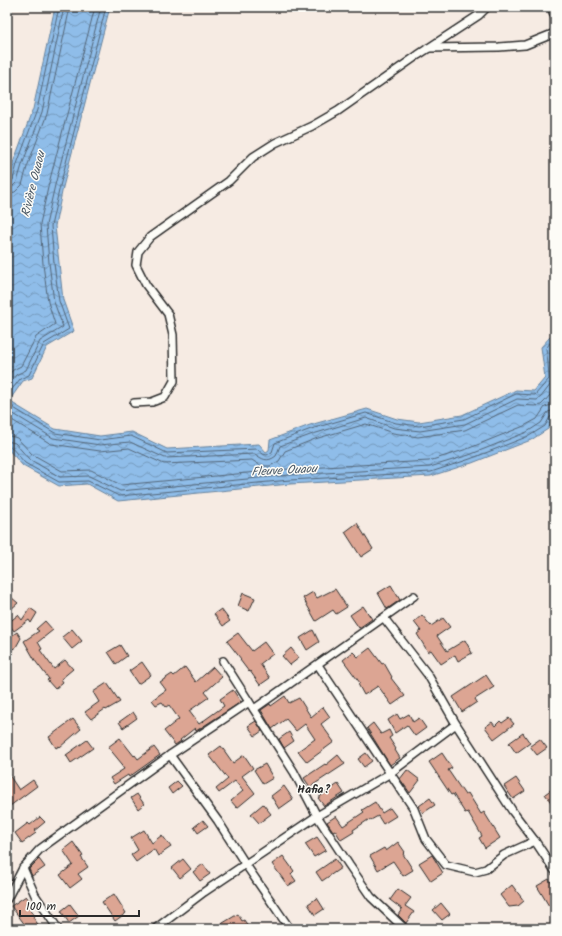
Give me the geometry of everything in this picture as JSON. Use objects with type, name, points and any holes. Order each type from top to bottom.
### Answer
[{"type":"street","points":[[134,403],[152,402],[166,397],[174,381],[173,335],[168,314],[146,285],[136,264],[138,252],[150,237],[229,181],[253,157],[275,143],[312,126],[338,111],[428,48],[479,15],[487,7]]},
{"type":"street","points":[[551,7],[555,17]]},
{"type":"street","points":[[428,48],[525,45],[555,33]]},
{"type":"street","points":[[254,709],[414,596]]},
{"type":"street","points":[[384,618],[428,675],[456,724],[555,871]]},
{"type":"street","points":[[224,661],[294,772],[317,816],[349,865],[371,897],[405,929]]},
{"type":"street","points":[[318,665],[389,774],[414,809],[426,840],[446,865],[475,872],[486,869],[504,855],[535,841]]},
{"type":"street","points":[[7,899],[23,868],[40,849],[170,755],[249,702]]},
{"type":"street","points":[[155,929],[204,892],[317,816],[389,774],[456,724]]},
{"type":"street","points":[[170,755],[218,821],[290,929]]},
{"type":"street","points":[[23,868],[35,894],[58,929]]},
{"type":"water","points":[[55,7],[110,7],[63,187],[55,226],[63,300],[74,331],[47,347],[32,378],[23,381],[9,401],[55,429],[100,436],[132,432],[167,449],[259,444],[266,452],[269,450],[270,440],[310,425],[367,409],[397,419],[419,422],[462,415],[516,390],[534,391],[545,378],[541,347],[550,337],[555,335],[555,416],[548,429],[531,440],[472,463],[431,476],[290,484],[118,501],[87,484],[59,486],[23,466],[7,448],[7,185],[13,163],[33,109]]},
{"type":"building","points":[[357,523],[373,549],[361,557],[345,532]]},
{"type":"building","points":[[391,585],[400,600],[387,609],[378,593]]},
{"type":"building","points":[[335,589],[347,607],[336,614],[333,610],[316,621],[303,598],[313,592],[317,598]]},
{"type":"building","points":[[243,593],[255,598],[249,611],[238,606]]},
{"type":"building","points":[[11,597],[18,603],[10,610],[7,607],[7,601]]},
{"type":"building","points":[[363,606],[372,619],[359,628],[350,615]]},
{"type":"building","points":[[30,608],[37,613],[31,623],[29,620],[14,631],[8,623],[18,615],[22,620]]},
{"type":"building","points":[[221,609],[230,621],[223,626],[214,614]]},
{"type":"building","points":[[422,615],[431,626],[443,618],[450,627],[437,636],[447,651],[465,640],[472,653],[458,661],[455,655],[441,664],[431,650],[428,652],[417,634],[421,631],[414,622]]},
{"type":"building","points":[[45,621],[53,630],[38,642],[42,649],[40,650],[54,669],[65,660],[73,669],[61,679],[63,682],[55,689],[47,680],[49,679],[36,662],[24,641],[39,631],[36,629]]},
{"type":"building","points":[[72,629],[82,641],[72,649],[62,637]]},
{"type":"building","points":[[313,630],[319,642],[307,650],[300,638]]},
{"type":"building","points":[[17,632],[21,638],[16,647],[11,650],[7,645],[7,639]]},
{"type":"building","points":[[238,633],[252,651],[264,642],[273,654],[260,664],[270,678],[260,685],[227,641]]},
{"type":"building","points":[[120,645],[127,656],[116,664],[108,652]]},
{"type":"building","points":[[291,648],[299,658],[290,665],[282,656]]},
{"type":"building","points":[[370,648],[382,664],[384,663],[392,677],[391,678],[405,696],[392,705],[378,686],[364,695],[358,684],[360,683],[343,660],[353,652],[358,657]]},
{"type":"building","points":[[142,662],[151,675],[138,684],[129,671]]},
{"type":"building","points":[[185,667],[196,682],[213,667],[222,677],[205,692],[209,697],[189,711],[199,724],[224,706],[220,699],[233,690],[241,702],[196,731],[195,728],[175,745],[164,731],[179,719],[169,705],[166,707],[162,702],[156,705],[152,700],[166,690],[160,682],[172,674],[174,676]]},
{"type":"building","points":[[486,675],[494,687],[475,699],[477,702],[462,712],[453,697]]},
{"type":"building","points":[[107,683],[120,702],[106,710],[105,709],[91,719],[85,712],[99,702],[93,692]]},
{"type":"building","points":[[285,696],[289,703],[299,698],[311,717],[323,707],[330,717],[321,724],[334,742],[307,762],[298,751],[315,739],[305,724],[296,731],[286,719],[272,729],[261,710],[270,704],[271,706]]},
{"type":"building","points":[[133,712],[137,718],[123,728],[119,722]]},
{"type":"building","points":[[397,714],[400,719],[409,714],[413,722],[419,718],[426,728],[415,736],[407,725],[395,733],[388,720]]},
{"type":"building","points":[[509,718],[514,724],[494,739],[485,727],[492,722],[495,726],[500,721],[502,723]]},
{"type":"building","points":[[73,719],[81,729],[60,747],[59,746],[56,748],[49,737]]},
{"type":"building","points":[[256,721],[262,731],[255,736],[248,726]]},
{"type":"building","points":[[373,723],[381,734],[389,730],[392,736],[389,738],[400,758],[390,765],[367,728]]},
{"type":"building","points":[[289,732],[294,741],[284,748],[279,739]]},
{"type":"building","points":[[523,733],[530,743],[516,753],[509,743]]},
{"type":"building","points":[[120,738],[138,759],[154,747],[160,755],[129,777],[128,775],[114,784],[110,778],[124,769],[121,765],[122,764],[108,747]]},
{"type":"building","points":[[540,739],[547,748],[537,755],[530,746]]},
{"type":"building","points":[[87,740],[93,748],[71,763],[66,755]]},
{"type":"building","points":[[221,746],[233,763],[244,755],[253,768],[242,776],[255,793],[237,808],[231,801],[243,791],[235,781],[219,793],[216,789],[228,779],[209,755]]},
{"type":"building","points":[[366,753],[372,761],[364,767],[358,759]]},
{"type":"building","points":[[442,753],[452,768],[448,770],[465,795],[468,793],[481,814],[484,812],[500,838],[485,848],[479,838],[482,836],[468,812],[465,813],[429,762]]},
{"type":"building","points":[[338,755],[345,764],[310,787],[304,778],[325,764],[326,765]]},
{"type":"building","points":[[265,764],[273,778],[263,784],[254,770]]},
{"type":"building","points":[[407,770],[420,780],[410,793],[400,779]]},
{"type":"building","points":[[7,772],[19,790],[33,780],[37,786],[10,806],[7,801]]},
{"type":"building","points":[[516,778],[525,791],[513,799],[504,786]]},
{"type":"building","points":[[177,781],[182,786],[172,794],[168,788]]},
{"type":"building","points":[[338,784],[344,793],[324,806],[318,798]]},
{"type":"building","points":[[284,786],[293,799],[279,809],[271,796]]},
{"type":"building","points":[[555,787],[555,808],[545,794]]},
{"type":"building","points":[[137,794],[144,804],[138,809],[131,798]]},
{"type":"building","points":[[430,798],[435,805],[423,813],[419,806]]},
{"type":"building","points":[[375,802],[382,813],[390,808],[396,816],[383,824],[378,816],[369,821],[368,820],[353,830],[354,832],[341,840],[335,830],[333,831],[327,822],[336,816],[343,826],[364,812],[362,810]]},
{"type":"building","points":[[263,804],[271,814],[259,823],[251,814]]},
{"type":"building","points":[[40,817],[45,822],[34,831],[36,833],[22,843],[15,833],[28,823],[30,825]]},
{"type":"building","points":[[203,820],[208,826],[198,833],[194,827]]},
{"type":"building","points":[[144,830],[152,843],[162,835],[171,847],[158,856],[154,849],[136,862],[131,855],[138,850],[131,838]]},
{"type":"building","points":[[317,837],[326,850],[314,857],[305,844]]},
{"type":"building","points":[[73,842],[83,856],[81,857],[88,867],[78,874],[82,879],[70,888],[60,875],[73,865],[63,850]]},
{"type":"building","points":[[398,842],[405,852],[403,854],[413,870],[403,876],[393,861],[378,870],[370,856],[384,848],[386,851]]},
{"type":"building","points":[[432,855],[443,873],[431,881],[419,863]]},
{"type":"building","points":[[283,856],[294,871],[291,874],[296,881],[288,886],[272,864]]},
{"type":"building","points":[[39,859],[45,867],[32,876],[29,869]]},
{"type":"building","points":[[183,859],[191,869],[180,878],[172,868]]},
{"type":"building","points":[[335,859],[341,868],[322,881],[316,872]]},
{"type":"building","points":[[203,864],[210,874],[200,881],[193,872]]},
{"type":"building","points":[[549,879],[555,888],[555,902],[549,906],[537,886]]},
{"type":"building","points":[[512,885],[524,901],[518,906],[509,907],[500,895]]},
{"type":"building","points":[[398,889],[411,898],[405,906],[414,912],[406,923],[398,915],[402,909],[390,900]]},
{"type":"building","points":[[114,894],[126,913],[115,921],[102,902]]},
{"type":"building","points":[[26,896],[30,901],[26,904],[35,916],[33,917],[41,929],[28,929],[11,906]]},
{"type":"building","points":[[317,898],[324,909],[315,915],[308,904]]},
{"type":"building","points":[[441,903],[450,914],[442,920],[433,910]]},
{"type":"building","points":[[70,904],[79,916],[69,923],[61,911]]},
{"type":"building","points":[[238,914],[242,921],[244,920],[248,926],[243,929],[213,929]]},
{"type":"district","name":"Hafia?","points":[[314,789]]},
{"type":"water label","name":"Rivière Ouaou","points":[[33,184]]},
{"type":"water label","name":"Fleuve Ouaou","points":[[284,470]]}]
